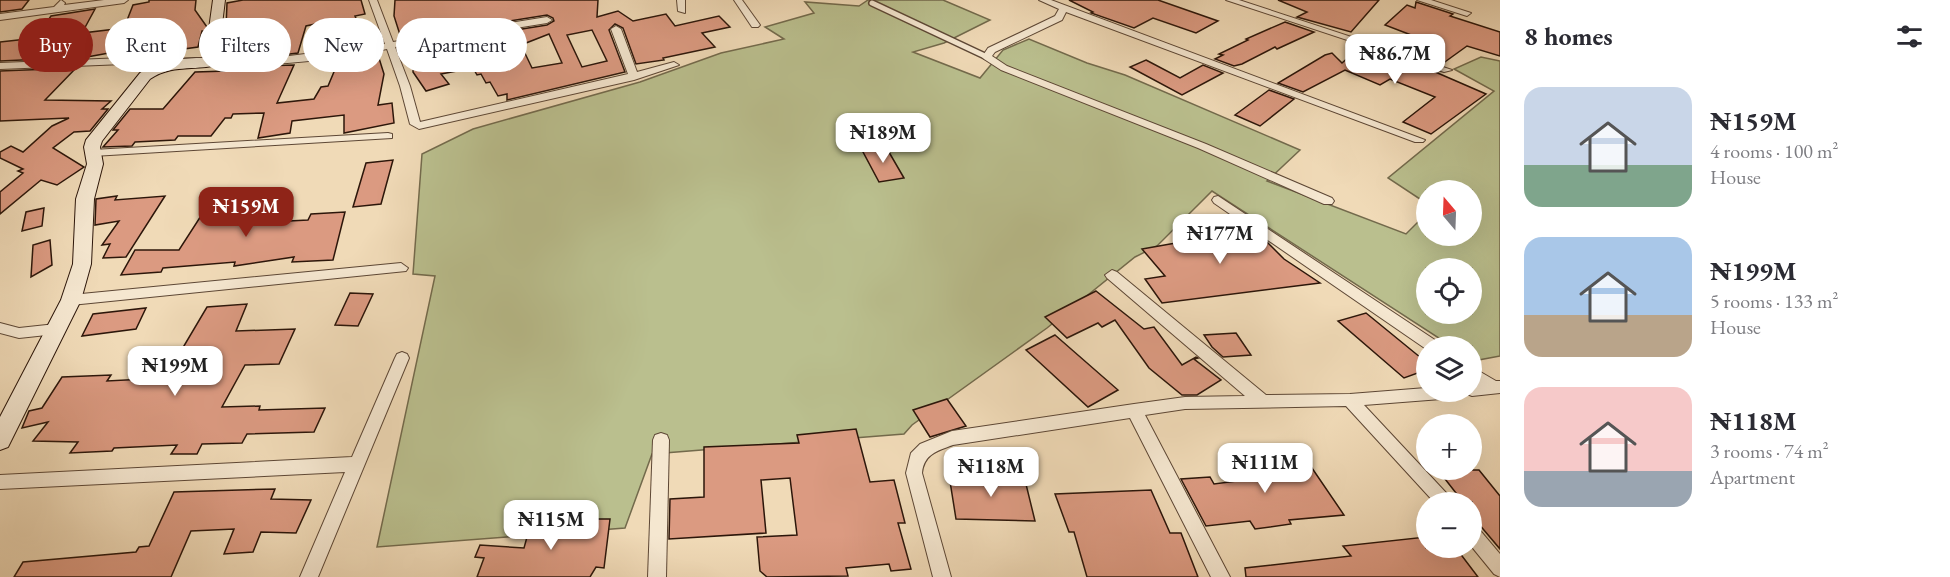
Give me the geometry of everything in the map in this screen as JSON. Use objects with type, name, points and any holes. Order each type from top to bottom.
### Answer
[{"type":"street","points":[[57,9],[63,0]]},
{"type":"street","points":[[0,17],[124,0]]},
{"type":"street","points":[[217,18],[219,0]]},
{"type":"street","points":[[373,0],[405,86],[415,124],[419,126],[634,77],[674,65]]},
{"type":"street","points":[[681,0],[682,11]]},
{"type":"street","points":[[738,0],[755,25]]},
{"type":"street","points":[[1047,0],[1063,9],[1419,140]]},
{"type":"street","points":[[1230,0],[1447,70]]},
{"type":"street","points":[[1421,0],[1467,13]]},
{"type":"street","points":[[1063,9],[1059,18],[991,50],[987,57],[1004,68],[1029,79],[1202,146],[1328,201]]},
{"type":"street","points":[[291,59],[366,51],[427,38],[547,20]]},
{"type":"street","points":[[616,29],[634,77]]},
{"type":"street","points":[[0,66],[105,62]]},
{"type":"street","points":[[0,440],[71,300],[82,264],[85,199],[95,164],[92,147],[94,140],[150,72]]},
{"type":"street","points":[[93,153],[388,135]]},
{"type":"street","points":[[1218,200],[1418,336]]},
{"type":"street","points":[[71,300],[401,268]]},
{"type":"street","points":[[1112,275],[1264,403]]},
{"type":"street","points":[[0,328],[19,333],[57,329]]},
{"type":"street","points":[[309,577],[402,358]]},
{"type":"street","points":[[1482,379],[1497,388]]},
{"type":"street","points":[[1482,389],[1497,388]]},
{"type":"street","points":[[942,577],[914,473],[914,462],[920,452],[952,438],[1185,403],[1350,400],[1416,395]]},
{"type":"street","points":[[1350,400],[1435,492]]},
{"type":"street","points":[[1134,410],[1221,577]]},
{"type":"street","points":[[657,577],[661,440]]},
{"type":"street","points":[[0,482],[357,465]]},
{"type":"street","points":[[1482,546],[1500,568]]},
{"type":"lane","points":[[872,3],[987,57]]},
{"type":"green space","points":[[868,0],[943,0],[990,20],[944,43],[913,52],[980,78],[1003,50],[1029,39],[1087,63],[1125,75],[1300,150],[1267,181],[1406,234],[1416,224],[1416,246],[1482,246],[1482,180],[1416,180],[1416,196],[1388,178],[1494,91],[1454,69],[1481,57],[1500,61],[1500,356],[1482,359],[1482,336],[1436,336],[1417,324],[1482,324],[1482,258],[1416,258],[1416,323],[1212,191],[1157,246],[1135,257],[1047,328],[912,425],[904,434],[652,454],[625,528],[377,547],[435,276],[413,274],[422,154],[473,129],[640,82],[721,53],[784,39],[765,27],[814,13],[805,2],[859,6]]},
{"type":"building","points":[[0,0],[29,0],[22,9],[0,12]]},
{"type":"building","points":[[149,0],[196,0],[195,10],[201,18],[198,47],[187,48],[187,18],[128,18],[133,5],[149,2]]},
{"type":"building","points":[[243,0],[361,0],[365,14],[355,16],[356,18],[303,18],[303,36],[298,53],[291,54],[291,18],[226,18],[227,3]]},
{"type":"building","points":[[395,0],[598,0],[597,17],[618,11],[633,21],[666,14],[675,26],[719,16],[730,27],[702,33],[715,47],[663,58],[664,60],[636,64],[623,28],[615,24],[609,30],[625,72],[507,100],[507,94],[498,96],[490,82],[486,83],[481,74],[477,75],[475,72],[527,72],[527,58],[532,68],[562,63],[549,34],[527,43],[527,28],[547,25],[554,21],[553,18],[547,15],[527,18],[396,18],[396,22]],"holes":[[[592,30],[607,61],[582,67],[567,35]]]},
{"type":"building","points":[[1069,0],[1158,0],[1218,21],[1196,33],[1153,18],[1134,28],[1091,13],[1093,12]]},
{"type":"building","points":[[1278,0],[1379,0],[1351,32],[1297,17],[1307,12]]},
{"type":"building","points":[[1416,2],[1500,32],[1500,56],[1467,46],[1442,64],[1414,55],[1432,43],[1385,25],[1407,5],[1415,8]]},
{"type":"building","points":[[95,9],[90,18],[50,18],[51,16]]},
{"type":"building","points":[[1285,22],[1314,32],[1277,49],[1275,47],[1242,64],[1234,66],[1215,59],[1223,55],[1219,54],[1248,40],[1246,39]]},
{"type":"building","points":[[105,30],[105,54],[93,56],[93,32]]},
{"type":"building","points":[[18,40],[18,60],[0,61],[0,42]]},
{"type":"building","points":[[1359,48],[1400,65],[1405,62],[1433,71],[1486,94],[1431,134],[1403,122],[1435,97],[1390,79],[1380,85],[1345,70],[1303,92],[1278,83],[1325,55],[1332,53],[1342,63]]},
{"type":"building","points":[[1146,60],[1180,78],[1203,65],[1223,73],[1182,95],[1130,67]]},
{"type":"building","points":[[0,71],[72,72],[45,100],[111,101],[102,109],[108,109],[90,131],[74,132],[53,148],[84,167],[57,185],[41,180],[0,214],[0,192],[23,173],[18,171],[23,169],[0,158],[0,152],[11,146],[23,152],[52,126],[69,118],[0,121]]},
{"type":"building","points":[[195,72],[291,72],[277,103],[314,99],[321,87],[328,86],[334,72],[383,72],[378,105],[392,103],[394,123],[344,133],[344,115],[292,121],[290,133],[258,138],[264,113],[233,114],[231,118],[225,118],[211,136],[178,136],[175,140],[135,142],[132,146],[103,147],[118,130],[113,130],[130,109],[163,109]]},
{"type":"building","points":[[413,72],[452,72],[441,74],[449,84],[426,91]]},
{"type":"building","points":[[1269,90],[1294,99],[1260,126],[1235,115]]},
{"type":"building","points":[[886,147],[904,178],[879,182],[862,150]]},
{"type":"building","points":[[393,160],[381,204],[353,207],[366,163]]},
{"type":"building","points":[[282,190],[270,222],[308,220],[311,214],[345,212],[333,260],[292,262],[294,257],[234,266],[235,262],[163,268],[161,272],[121,275],[135,250],[179,250],[208,205],[251,202],[255,193]]},
{"type":"building","points":[[117,196],[115,200],[165,196],[126,257],[103,258],[110,244],[102,245],[119,221],[95,225],[96,199]]},
{"type":"building","points":[[44,208],[42,226],[22,231],[26,212]]},
{"type":"building","points":[[1209,215],[1224,233],[1248,229],[1267,242],[1284,259],[1320,283],[1162,303],[1145,279],[1165,276],[1142,249],[1187,241],[1185,239],[1195,237],[1180,218]]},
{"type":"building","points":[[50,240],[52,265],[31,277],[33,245]]},
{"type":"building","points":[[1096,291],[1144,329],[1154,327],[1182,365],[1196,357],[1198,358],[1194,359],[1221,380],[1197,395],[1182,395],[1149,368],[1115,320],[1102,327],[1098,323],[1067,338],[1045,317]]},
{"type":"building","points":[[350,293],[373,294],[358,326],[335,325]]},
{"type":"building","points":[[247,304],[236,331],[295,329],[279,364],[245,365],[222,407],[260,406],[259,410],[325,408],[314,432],[247,434],[242,443],[202,444],[197,454],[171,454],[177,445],[70,453],[78,442],[33,441],[48,422],[22,428],[29,411],[42,408],[62,377],[111,375],[107,381],[165,378],[207,307]]},
{"type":"building","points":[[146,308],[136,329],[82,336],[93,314]]},
{"type":"building","points":[[1366,313],[1416,354],[1416,374],[1404,378],[1338,321]]},
{"type":"building","points":[[1236,333],[1251,355],[1223,357],[1204,335]]},
{"type":"building","points":[[1055,335],[1118,390],[1088,407],[1026,350]]},
{"type":"building","points":[[947,399],[966,426],[930,437],[913,410]]},
{"type":"building","points":[[856,429],[870,482],[894,480],[905,523],[898,523],[911,569],[891,571],[889,564],[846,568],[848,576],[767,577],[760,571],[757,537],[797,535],[790,478],[761,480],[766,533],[669,539],[670,499],[704,497],[704,447],[799,443],[797,435]]},
{"type":"building","points":[[1299,449],[1344,515],[1289,520],[1291,524],[1255,529],[1250,521],[1206,526],[1181,479],[1210,477],[1214,484],[1268,477],[1253,453]]},
{"type":"building","points":[[1482,474],[1500,496],[1500,549],[1482,528],[1482,492],[1455,492],[1446,480],[1482,480]]},
{"type":"building","points":[[949,475],[1024,476],[1035,521],[956,519]]},
{"type":"building","points":[[275,489],[271,499],[311,500],[296,533],[261,532],[253,552],[224,554],[234,529],[191,531],[171,577],[14,577],[23,562],[136,552],[139,547],[149,546],[174,492]]},
{"type":"building","points":[[1151,490],[1170,533],[1181,533],[1198,577],[1087,577],[1074,532],[1069,532],[1055,494]]},
{"type":"building","points":[[532,519],[610,519],[604,568],[596,567],[590,577],[477,577],[484,558],[475,557],[480,545],[524,548]]},
{"type":"building","points":[[1416,538],[1416,558],[1464,558],[1478,577],[1246,577],[1245,568],[1351,556],[1343,546]]}]
